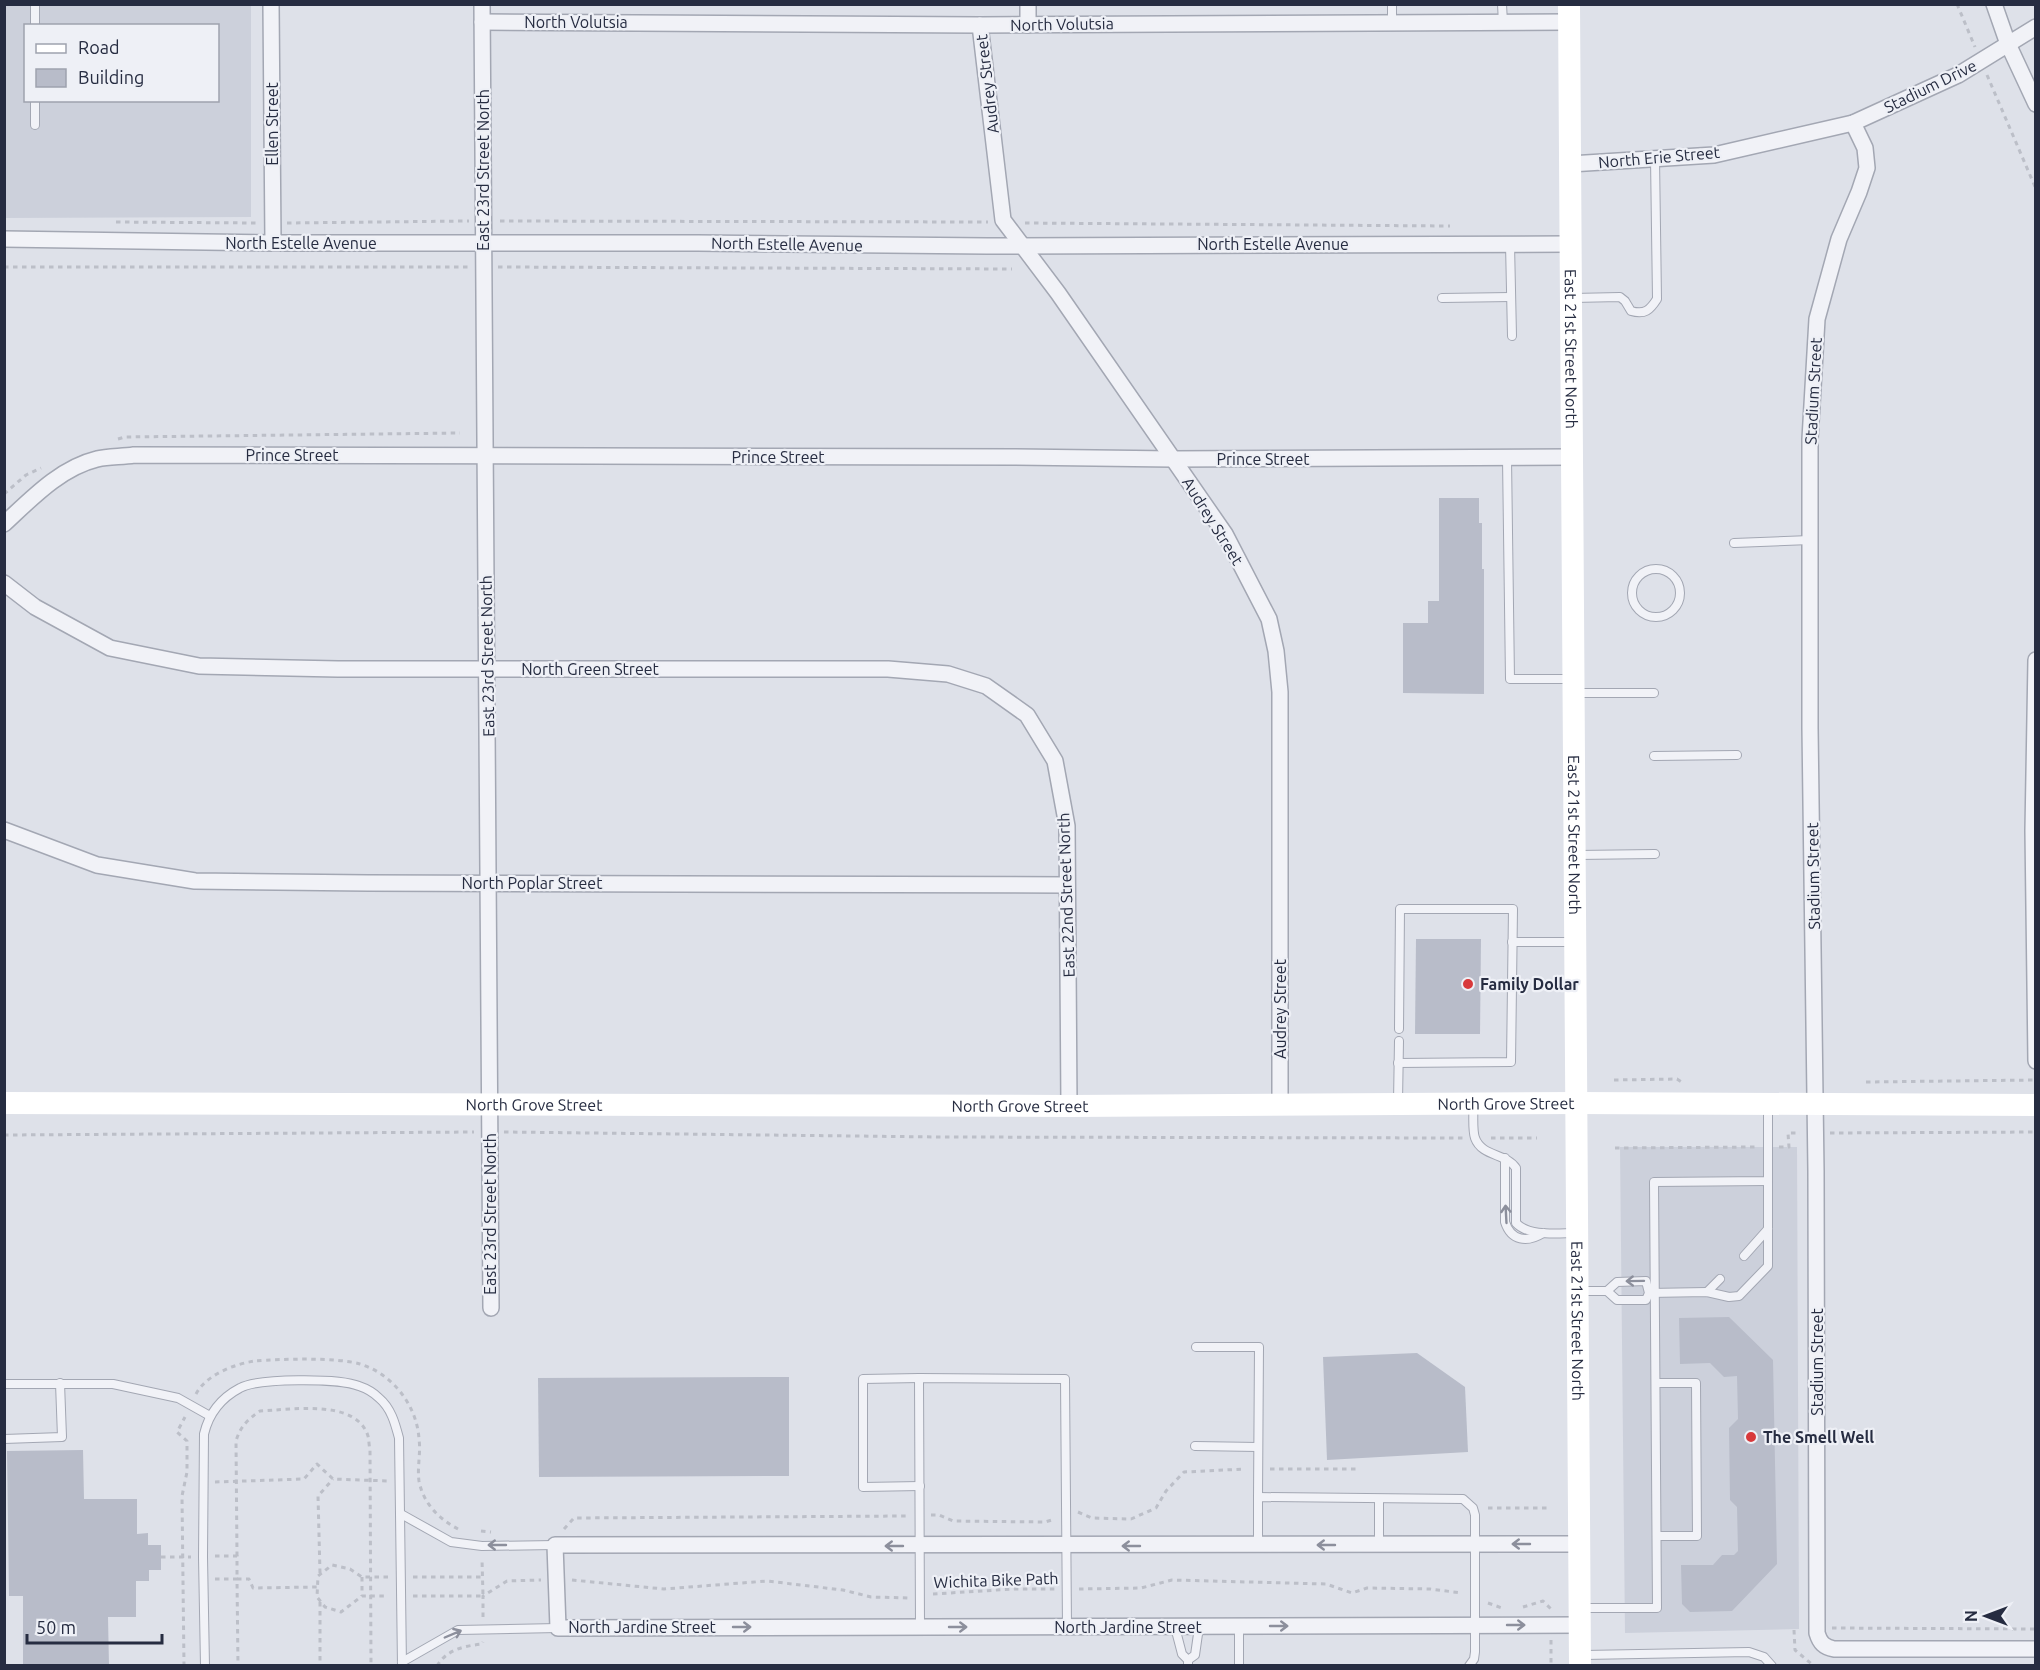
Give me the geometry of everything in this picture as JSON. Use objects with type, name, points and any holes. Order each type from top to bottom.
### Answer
[{"type":"street","name":"Ellen Street","points":[[271,4],[273,243]]},
{"type":"street","name":"East 23rd Street North","points":[[482,4],[491,1308]]},
{"type":"street","points":[[1028,4],[1028,25]]},
{"type":"street","points":[[1994,4],[2008,44],[2036,104]]},
{"type":"street","name":"North Volutsia","points":[[483,22],[980,25],[1392,23],[1503,22],[1569,13]]},
{"type":"street","name":"East 21st Street North","points":[[1569,13],[1580,1660]]},
{"type":"street","name":"Audrey Street","points":[[980,25],[1003,220],[1058,293],[1225,534],[1269,618],[1276,651],[1280,692],[1280,1105]]},
{"type":"street","name":"Stadium Drive","points":[[1853,123],[1958,75],[2036,27]]},
{"type":"street","name":"North Erie Street","points":[[1570,164],[1714,155],[1853,123]]},
{"type":"street","name":"Stadium Street","points":[[1853,123],[1865,148],[1867,168],[1839,239],[1817,319],[1810,439],[1817,1633],[1820,1641],[1827,1648],[1890,1649]]},
{"type":"street","name":"North Estelle Avenue","points":[[4,239],[483,244],[1570,244]]},
{"type":"street","name":"Prince Street","points":[[4,524],[63,474],[96,459],[134,455],[1173,459],[1572,458]]},
{"type":"street","name":"North Green Street","points":[[4,583],[35,607],[110,648],[199,666],[888,669],[948,674],[986,686],[1009,702]]},
{"type":"street","points":[[2036,660],[2033,831],[2036,1061]]},
{"type":"street","name":"East 22nd Street North","points":[[1009,702],[1026,715],[1054,761],[1067,826],[1069,1106]]},
{"type":"street","name":"North Poplar Street","points":[[4,830],[97,865],[195,881],[1067,885]]},
{"type":"street","name":"North Grove Street","points":[[4,1103],[1069,1106],[1578,1103],[2036,1105]]},
{"type":"street","points":[[555,1545],[1580,1544]]},
{"type":"street","name":"North Jardine Street","points":[[555,1545],[558,1628],[1475,1626],[1551,1625],[1580,1616]]},
{"type":"street","points":[[1890,1665],[1890,1649],[2036,1649]]},
{"type":"lane","points":[[35,4],[35,24]]},
{"type":"lane","points":[[1392,4],[1392,23]]},
{"type":"lane","points":[[1502,4],[1503,22]]},
{"type":"lane","points":[[35,102],[36,125]]},
{"type":"lane","points":[[1570,298],[1620,297],[1631,311],[1637,313],[1651,309],[1657,299],[1655,158]]},
{"type":"lane","points":[[1510,244],[1512,336]]},
{"type":"lane","points":[[1442,298],[1511,297]]},
{"type":"lane","points":[[1507,458],[1510,679],[1654,693]]},
{"type":"lane","points":[[1734,543],[1810,540]]},
{"type":"lane","points":[[1652,570],[1667,572],[1678,583],[1680,599],[1677,606],[1664,616],[1648,616],[1636,607],[1633,600],[1634,584],[1638,578],[1652,570]]},
{"type":"lane","points":[[1654,756],[1737,755]]},
{"type":"lane","points":[[1576,855],[1655,854]]},
{"type":"lane","points":[[1398,1063],[1511,1062],[1513,909],[1400,909],[1399,1029]]},
{"type":"lane","points":[[1512,942],[1576,942]]},
{"type":"lane","points":[[1398,1104],[1399,1041]]},
{"type":"lane","points":[[1473,1104],[1475,1138],[1483,1150],[1512,1161],[1516,1168],[1516,1223],[1522,1229],[1543,1233],[1577,1233]]},
{"type":"lane","points":[[1579,1291],[1607,1291],[1617,1300],[1646,1300],[1652,1293],[1707,1292],[1729,1297],[1739,1296],[1747,1289],[1768,1266],[1768,1104]]},
{"type":"lane","points":[[1580,1616],[1657,1608],[1656,1383],[1652,1293],[1654,1182],[1768,1181]]},
{"type":"lane","points":[[1744,1256],[1768,1228]]},
{"type":"lane","points":[[1707,1292],[1720,1280]]},
{"type":"lane","points":[[1607,1291],[1617,1282],[1646,1281],[1652,1293]]},
{"type":"lane","points":[[1196,1347],[1258,1347],[1258,1546]]},
{"type":"lane","points":[[919,1378],[920,1626]]},
{"type":"lane","points":[[920,1486],[863,1487],[863,1379],[1065,1379],[1067,1627]]},
{"type":"lane","points":[[206,1665],[203,1557],[204,1434],[210,1416],[222,1400],[241,1387],[274,1382],[337,1382],[358,1386],[379,1397],[391,1411],[399,1438],[402,1664]]},
{"type":"lane","points":[[4,1439],[62,1437],[60,1383]]},
{"type":"lane","points":[[1656,1383],[1696,1383],[1697,1524],[1697,1536],[1657,1536]]},
{"type":"lane","points":[[4,1384],[113,1384],[178,1398],[210,1416]]},
{"type":"lane","points":[[1195,1446],[1258,1447]]},
{"type":"lane","points":[[1258,1497],[1463,1499],[1473,1508],[1475,1515],[1474,1659],[1469,1665]]},
{"type":"lane","points":[[1379,1499],[1379,1545]]},
{"type":"lane","points":[[401,1514],[451,1542],[482,1546],[555,1545]]},
{"type":"lane","points":[[1239,1626],[1239,1665]]},
{"type":"lane","points":[[1175,1627],[1182,1653],[1188,1663],[1195,1655],[1199,1627]]},
{"type":"lane","points":[[402,1664],[458,1630],[558,1628]]},
{"type":"lane","points":[[1580,1660],[1749,1652],[1764,1657],[1772,1665]]},
{"type":"path","points":[[1957,4],[2036,189]]},
{"type":"path","points":[[110,222],[1005,222],[1456,226]]},
{"type":"path","points":[[4,267],[1012,269]]},
{"type":"path","points":[[4,1135],[489,1132],[965,1137],[1537,1138]]},
{"type":"path","points":[[184,1665],[182,1496],[187,1472],[188,1441],[177,1432],[199,1388],[226,1369],[242,1363],[270,1360],[345,1361],[371,1368],[385,1377],[399,1391],[415,1415],[420,1438],[420,1481],[426,1500],[447,1524],[463,1532]]},
{"type":"path","points":[[238,1665],[236,1441],[239,1431],[250,1417],[260,1411],[314,1409],[338,1410],[359,1422],[368,1435],[370,1450],[371,1665]]},
{"type":"path","points":[[184,1484],[304,1479],[317,1464],[333,1479],[420,1481]]},
{"type":"path","points":[[320,1575],[318,1496],[333,1479]]},
{"type":"path","points":[[1488,1508],[1549,1508]]},
{"type":"path","points":[[436,1665],[459,1647],[483,1644],[481,1531],[472,1531]]},
{"type":"path","points":[[161,1557],[237,1556]]},
{"type":"path","points":[[362,1577],[362,1596]]},
{"type":"path","points":[[214,1579],[249,1579],[254,1588],[318,1587]]},
{"type":"path","name":"Wichita Bike Path","points":[[483,1596],[507,1581],[556,1580],[664,1589],[767,1581],[843,1590],[871,1597],[901,1599],[1014,1589],[1141,1588],[1172,1580],[1326,1584],[1352,1593],[1367,1588],[1430,1589],[1459,1592],[1500,1608],[1510,1608]]},
{"type":"path","points":[[320,1600],[320,1665]]},
{"type":"path","points":[[1520,1608],[1543,1601],[1551,1608],[1551,1665]]},
{"type":"path","points":[[1830,1628],[2036,1629]]},
{"type":"path","points":[[1794,1630],[1795,1650],[1814,1665]]},
{"type":"shaded area","points":[[4,5],[251,5],[251,217],[5,218]]},
{"type":"shaded area","points":[[1620,1147],[1797,1147],[1799,1629],[1625,1633]]},
{"type":"building","points":[[1439,498],[1479,498],[1479,523],[1482,523],[1482,569],[1484,569],[1484,694],[1403,693],[1403,623],[1428,623],[1428,601],[1439,601]]},
{"type":"building","points":[[1416,939],[1481,939],[1480,1034],[1415,1034]]},
{"type":"building","points":[[1729,1317],[1773,1360],[1777,1564],[1732,1611],[1690,1612],[1682,1604],[1681,1565],[1713,1565],[1722,1555],[1734,1555],[1738,1551],[1737,1507],[1730,1500],[1729,1428],[1738,1419],[1737,1376],[1724,1377],[1710,1363],[1680,1364],[1679,1318]]},
{"type":"building","points":[[1417,1353],[1465,1387],[1468,1452],[1327,1460],[1323,1357]]},
{"type":"building","points":[[789,1377],[789,1476],[539,1477],[538,1378]]},
{"type":"building","points":[[83,1450],[84,1499],[137,1499],[137,1534],[148,1533],[148,1545],[161,1545],[161,1570],[149,1570],[149,1581],[136,1581],[136,1617],[108,1617],[109,1666],[23,1666],[23,1596],[9,1596],[7,1451]]},
{"type":"place","name":"Family Dollar","points":[[1468,984]]},
{"type":"place","name":"The Smell Well","points":[[1751,1437]]}]
